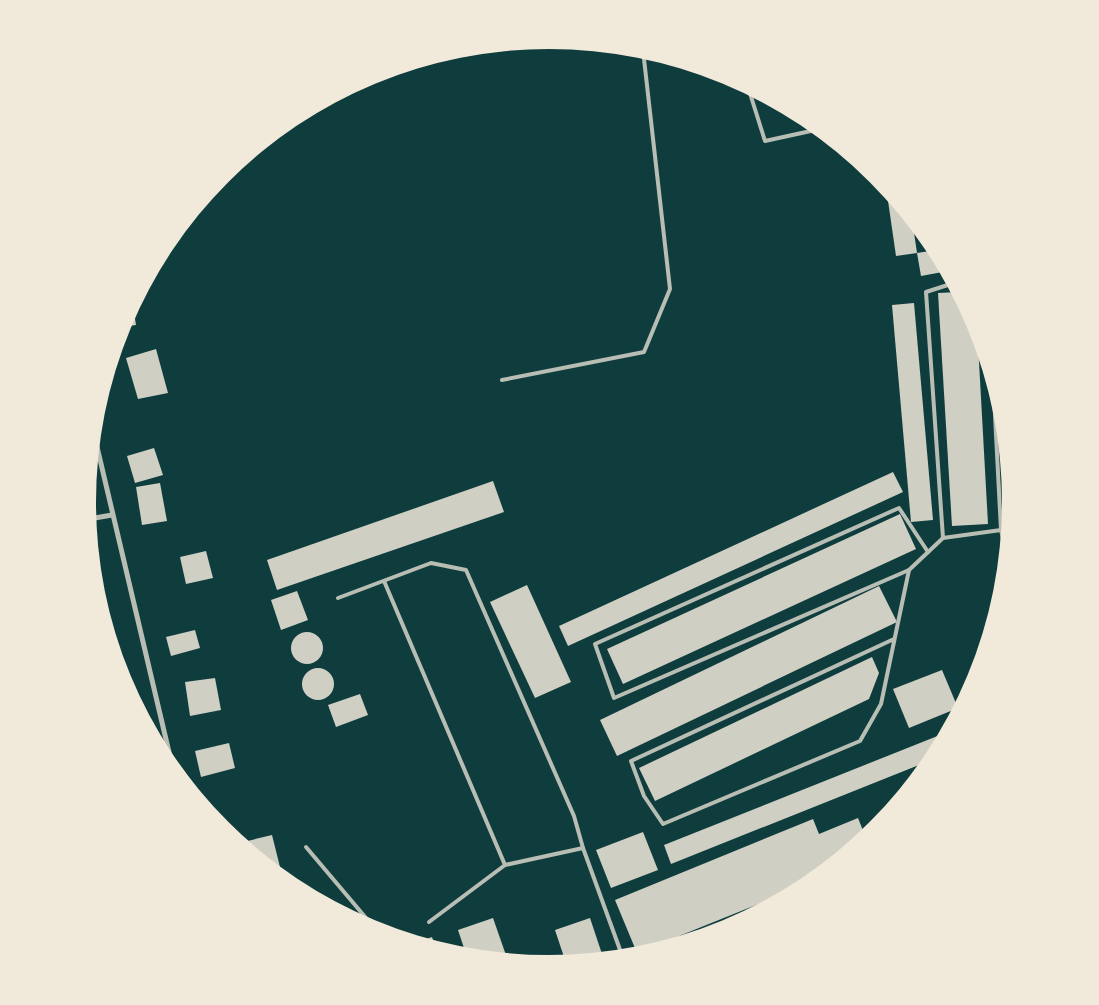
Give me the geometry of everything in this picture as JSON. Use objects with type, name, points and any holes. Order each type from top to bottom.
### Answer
[{"type":"street","points":[[99,455],[168,748]]},
{"type":"street","points":[[97,518],[112,515]]},
{"type":"lane","points":[[502,380],[644,352],[670,289],[644,58]]},
{"type":"lane","points":[[751,97],[765,141],[810,131]]},
{"type":"lane","points":[[943,538],[926,292],[947,285]]},
{"type":"lane","points":[[994,409],[1002,534]]},
{"type":"lane","points":[[928,552],[899,508],[595,644],[614,698],[909,570],[943,538],[1001,530]]},
{"type":"lane","points":[[338,598],[431,563],[466,570],[574,816],[583,848],[619,951]]},
{"type":"lane","points":[[894,639],[631,761],[644,796],[663,824],[860,741],[881,704],[909,570]]},
{"type":"lane","points":[[384,580],[505,865]]},
{"type":"lane","points":[[306,847],[365,917]]},
{"type":"lane","points":[[429,922],[505,865],[583,848]]},
{"type":"building","points":[[888,200],[914,233],[917,253],[896,256]]},
{"type":"building","points":[[928,251],[940,272],[921,276],[917,253]]},
{"type":"building","points":[[951,292],[969,329],[979,356],[988,524],[952,526],[938,293]]},
{"type":"building","points":[[914,303],[933,520],[911,522],[892,305]]},
{"type":"building","points":[[156,349],[168,393],[138,399],[126,358]]},
{"type":"building","points":[[154,448],[163,475],[135,483],[127,456]]},
{"type":"building","points":[[893,472],[903,492],[568,646],[559,626]]},
{"type":"building","points":[[493,481],[504,512],[277,590],[267,560]]},
{"type":"building","points":[[160,483],[167,521],[142,525],[136,487]]},
{"type":"building","points":[[900,514],[916,549],[623,684],[607,649]]},
{"type":"building","points":[[206,551],[213,578],[186,584],[180,557]]},
{"type":"building","points":[[527,585],[571,682],[535,698],[490,602]]},
{"type":"building","points":[[879,586],[897,622],[617,756],[600,720]]},
{"type":"building","points":[[297,591],[308,620],[281,630],[271,600]]},
{"type":"building","points":[[195,630],[200,648],[171,656],[166,637]]},
{"type":"building","points":[[307,632],[313,633],[318,637],[322,642],[322,654],[318,659],[313,663],[307,664],[301,663],[296,659],[292,654],[291,648],[292,642],[296,637],[301,633]]},
{"type":"building","points":[[872,657],[879,673],[869,699],[655,801],[639,768]]},
{"type":"building","points":[[318,668],[324,669],[329,673],[333,678],[333,690],[329,695],[324,699],[318,700],[312,699],[307,695],[303,690],[302,684],[303,678],[307,673],[312,669]]},
{"type":"building","points":[[942,670],[956,703],[952,710],[909,728],[893,689]]},
{"type":"building","points":[[215,678],[221,710],[190,716],[185,682]]},
{"type":"building","points":[[360,694],[368,715],[336,727],[328,705]]},
{"type":"building","points":[[938,736],[920,765],[671,864],[664,845]]},
{"type":"building","points":[[229,743],[235,768],[201,777],[195,751]]},
{"type":"building","points":[[858,818],[863,830],[849,844],[802,880],[762,903],[666,941],[635,948],[615,900],[813,819],[819,834]]},
{"type":"building","points":[[643,832],[658,870],[611,888],[596,850]]},
{"type":"building","points":[[272,835],[280,867],[250,844],[247,841]]},
{"type":"building","points":[[493,918],[505,954],[464,948],[458,930]]},
{"type":"building","points":[[590,918],[602,953],[564,956],[555,930]]}]
